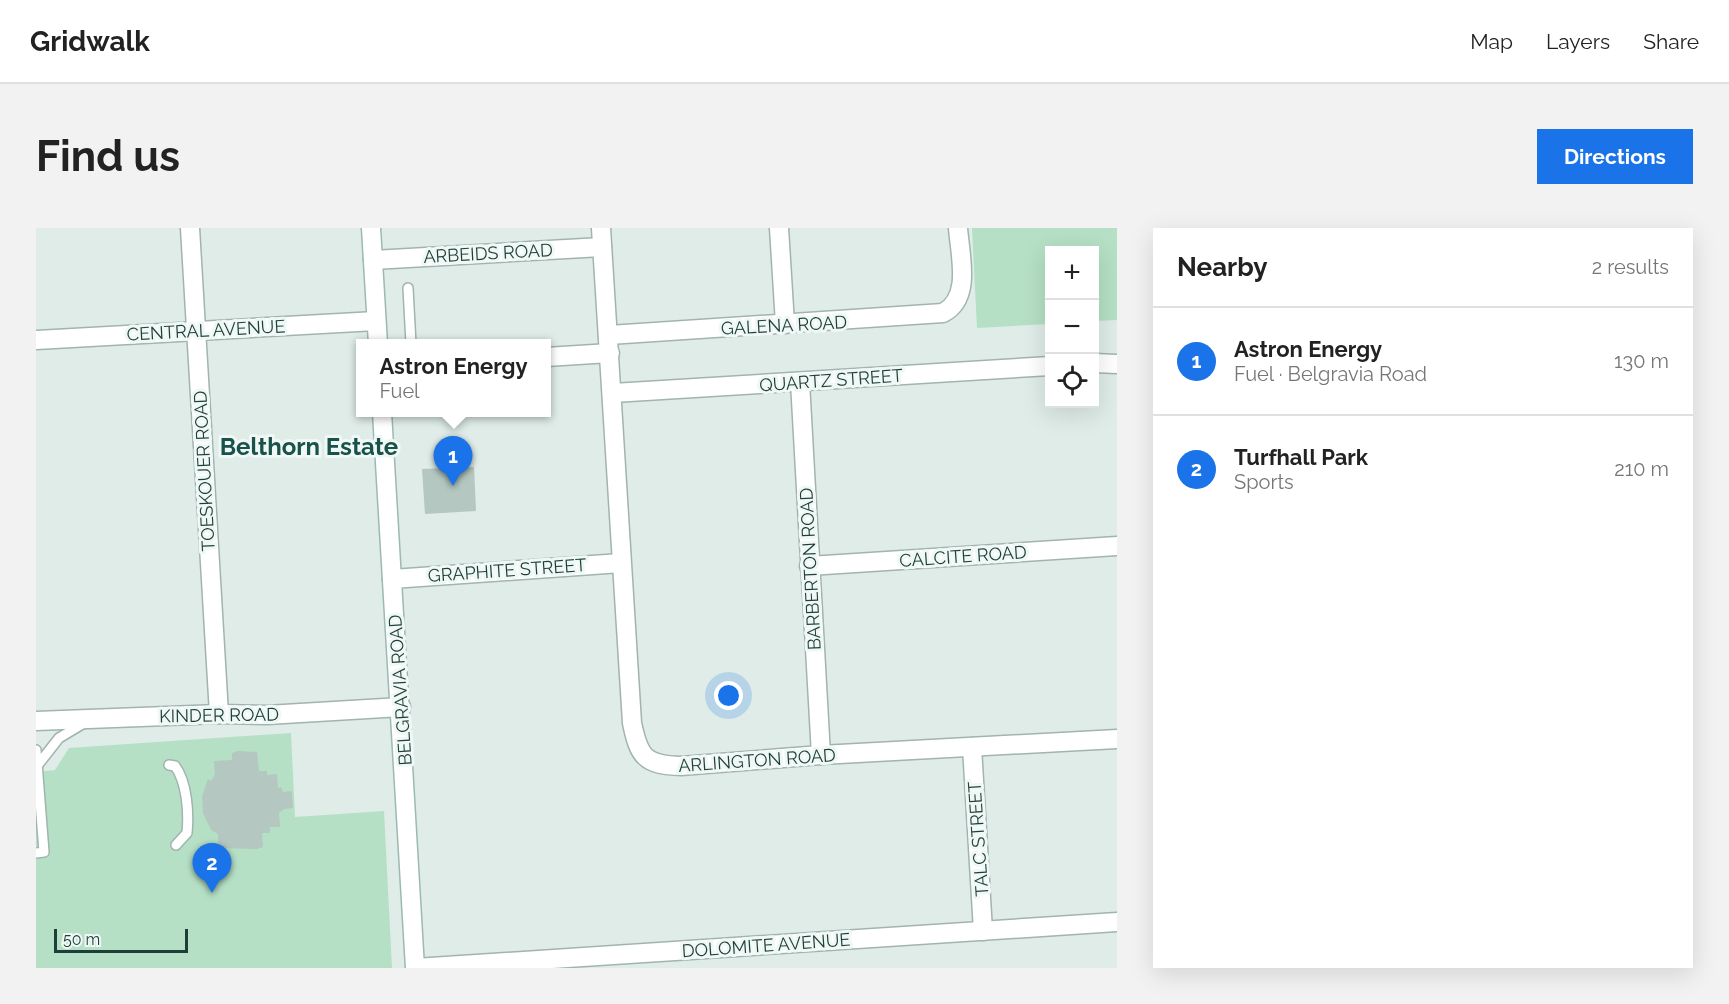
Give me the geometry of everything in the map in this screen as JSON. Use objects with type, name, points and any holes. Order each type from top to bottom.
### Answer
[{"type":"street","name":"TOESKOUER ROAD","points":[[190,228],[219,714]]},
{"type":"street","points":[[371,228],[378,339]]},
{"type":"street","name":"ARLINGTON ROAD","points":[[601,228],[632,723],[636,743],[648,759],[663,765],[681,766],[821,755],[1117,739]]},
{"type":"street","points":[[779,228],[785,324]]},
{"type":"street","name":"GALENA ROAD","points":[[609,335],[943,314],[956,305],[962,281],[958,228]]},
{"type":"street","name":"ARBEIDS ROAD","points":[[373,260],[602,247]]},
{"type":"street","name":"CENTRAL AVENUE","points":[[36,340],[376,321]]},
{"type":"street","points":[[551,357],[610,354]]},
{"type":"street","points":[[1099,363],[1117,364]]},
{"type":"street","name":"QUARTZ STREET","points":[[613,393],[1045,366]]},
{"type":"street","name":"BARBERTON ROAD","points":[[800,382],[821,755]]},
{"type":"street","name":"BELGRAVIA ROAD","points":[[382,417],[415,968]]},
{"type":"street","name":"CALCITE ROAD","points":[[809,566],[1117,546]]},
{"type":"street","name":"GRAPHITE STREET","points":[[392,579],[621,562]]},
{"type":"street","name":"KINDER ROAD","points":[[36,721],[219,714],[267,715],[401,707]]},
{"type":"street","name":"TALC STREET","points":[[972,747],[983,931]]},
{"type":"street","name":"DOLOMITE AVENUE","points":[[415,968],[643,961],[983,931],[1117,922]]},
{"type":"lane","points":[[408,288],[411,339]]},
{"type":"lane","points":[[37,766],[59,738],[92,718]]},
{"type":"lane","points":[[36,750],[44,852],[36,853]]},
{"type":"lane","points":[[170,765],[175,766],[181,774],[187,814],[187,833],[176,845]]},
{"type":"green space","points":[[972,228],[1117,228],[1117,320],[1099,321],[1099,246],[1045,246],[1045,324],[977,328]]},
{"type":"green space","points":[[291,733],[295,817],[384,811],[392,968],[36,968],[36,772],[55,770],[69,748]]},
{"type":"building","points":[[474,467],[476,511],[425,514],[422,469]]},
{"type":"building","points":[[257,752],[259,771],[267,771],[267,775],[277,774],[278,788],[281,787],[283,792],[292,791],[293,808],[284,809],[279,813],[280,827],[270,827],[270,833],[262,833],[263,847],[257,849],[218,848],[218,834],[211,830],[203,813],[202,796],[208,779],[211,781],[215,774],[214,761],[232,760],[232,753]]},
{"type":"place","name":"Astron Energy","points":[[453,486]]},
{"type":"place","name":"Turfhall Park","points":[[212,893]]},
{"type":"district","name":"Belthorn Estate","points":[[309,446]]}]
